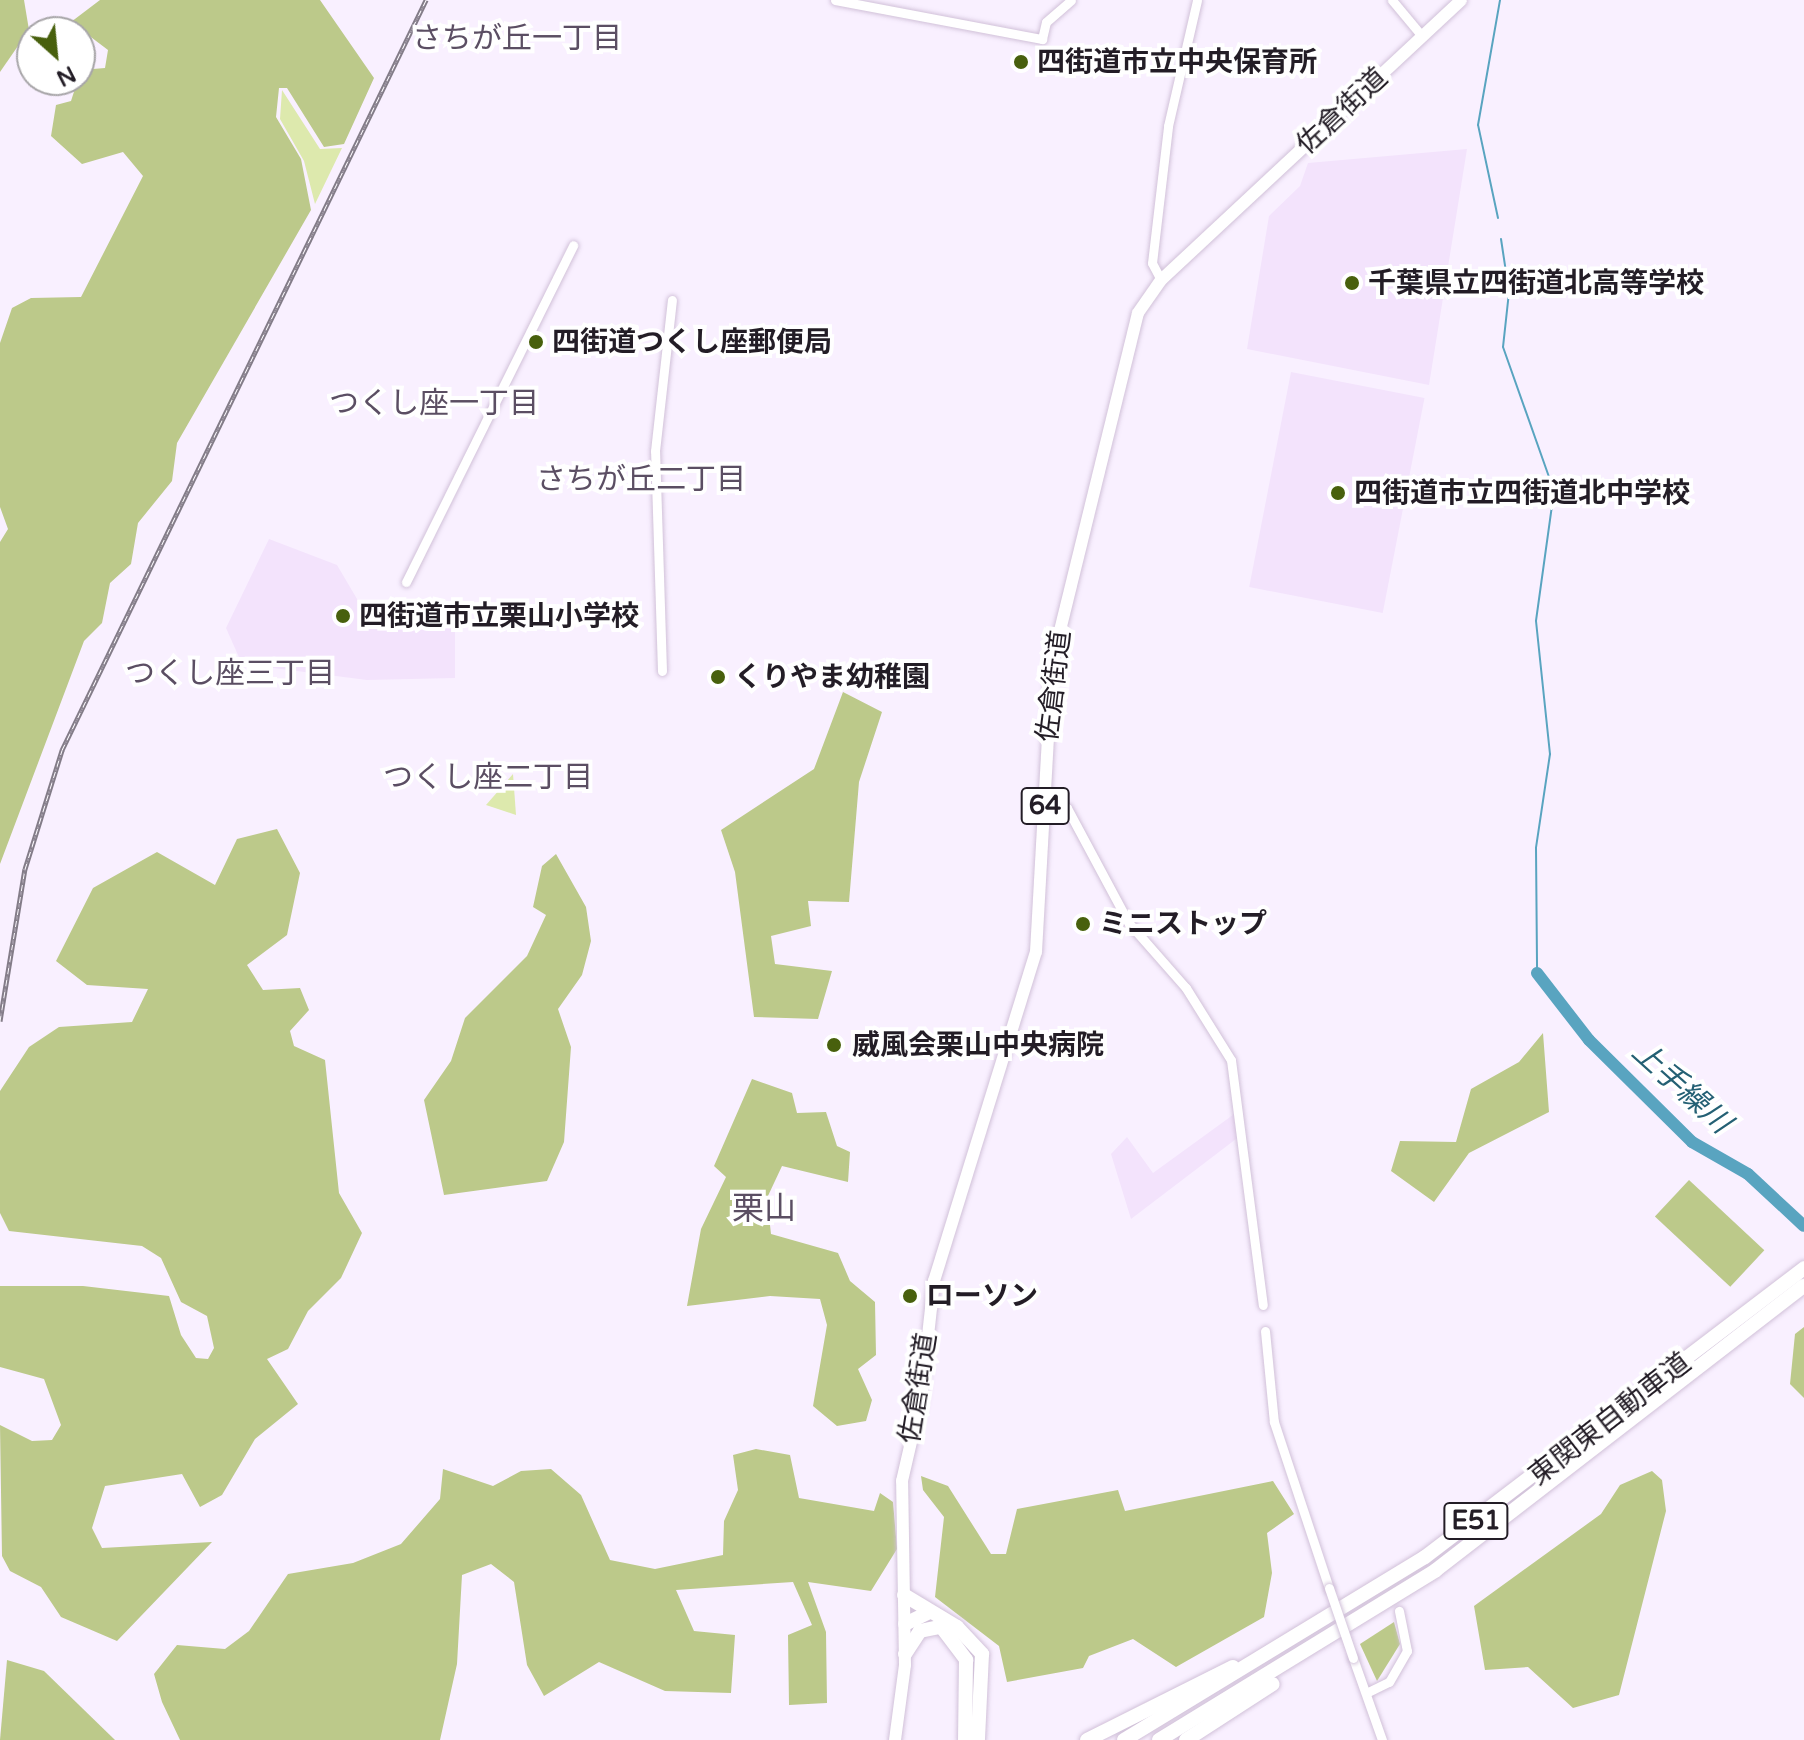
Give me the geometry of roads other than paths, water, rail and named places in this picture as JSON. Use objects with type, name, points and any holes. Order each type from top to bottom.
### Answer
[{"type":"highway","name":"東関東自動車道","points":[[1124,1740],[1345,1610],[1563,1456],[1804,1268]]},
{"type":"highway","name":"東関東自動車道","points":[[1159,1740],[1367,1615],[1596,1453],[1804,1286]]},
{"type":"highway","points":[[1087,1740],[1345,1610]]},
{"type":"highway","points":[[912,1611],[939,1627],[966,1660],[972,1737]]},
{"type":"highway","points":[[912,1611],[957,1627],[982,1654],[972,1737]]},
{"type":"highway","points":[[1186,1740],[1367,1615]]},
{"type":"highway","points":[[905,1654],[920,1631],[939,1627]]},
{"type":"main road","name":"佐倉街道","points":[[895,1740],[912,1611],[901,1493],[934,1281],[1036,952],[1052,663],[1138,313],[1161,280],[1461,0]]},
{"type":"street","points":[[835,0],[1042,39],[1046,22],[1071,0]]},
{"type":"street","points":[[1161,280],[1152,263],[1167,137],[1197,0]]},
{"type":"street","points":[[1392,0],[1422,36]]},
{"type":"street","points":[[406,582],[573,245]]},
{"type":"street","points":[[662,671],[655,451],[672,300]]},
{"type":"street","points":[[1045,808],[1067,808],[1128,922],[1186,988],[1231,1060],[1263,1305]]},
{"type":"street","points":[[1265,1331],[1274,1422],[1382,1740]]},
{"type":"street","points":[[1366,1693],[1389,1682],[1407,1651],[1399,1611]]},
{"type":"waterway","points":[[1498,218],[1478,125],[1500,0]]},
{"type":"waterway","points":[[1501,239],[1509,292],[1503,347],[1554,491],[1536,621],[1550,754],[1536,848],[1537,973]]},
{"type":"waterway","name":"上手繰川","points":[[1537,973],[1589,1040],[1692,1142],[1748,1174],[1804,1226]]},
{"type":"railway","points":[[0,1021],[25,869],[62,750],[426,0]]},
{"type":"place","name":"四街道市立中央保育所","points":[[1021,62]]},
{"type":"place","name":"千葉県立四街道北高等学校","points":[[1352,283]]},
{"type":"place","name":"四街道つくし座郵便局","points":[[536,342]]},
{"type":"place","name":"四街道市立四街道北中学校","points":[[1338,493]]},
{"type":"place","name":"四街道市立栗山小学校","points":[[343,616]]},
{"type":"place","name":"くりやま幼稚園","points":[[718,677]]},
{"type":"place","name":"ミニストップ","points":[[1083,924]]},
{"type":"place","name":"威風会栗山中央病院","points":[[834,1045]]},
{"type":"place","name":"ローソン","points":[[910,1296]]},
{"type":"district","name":"さちが丘一丁目","points":[[517,39]]},
{"type":"district","name":"つくし座一丁目","points":[[434,404]]},
{"type":"district","name":"さちが丘二丁目","points":[[641,480]]},
{"type":"district","name":"つくし座三丁目","points":[[230,674]]},
{"type":"district","name":"つくし座二丁目","points":[[488,778]]},
{"type":"district","name":"栗山","points":[[764,1209]]}]
